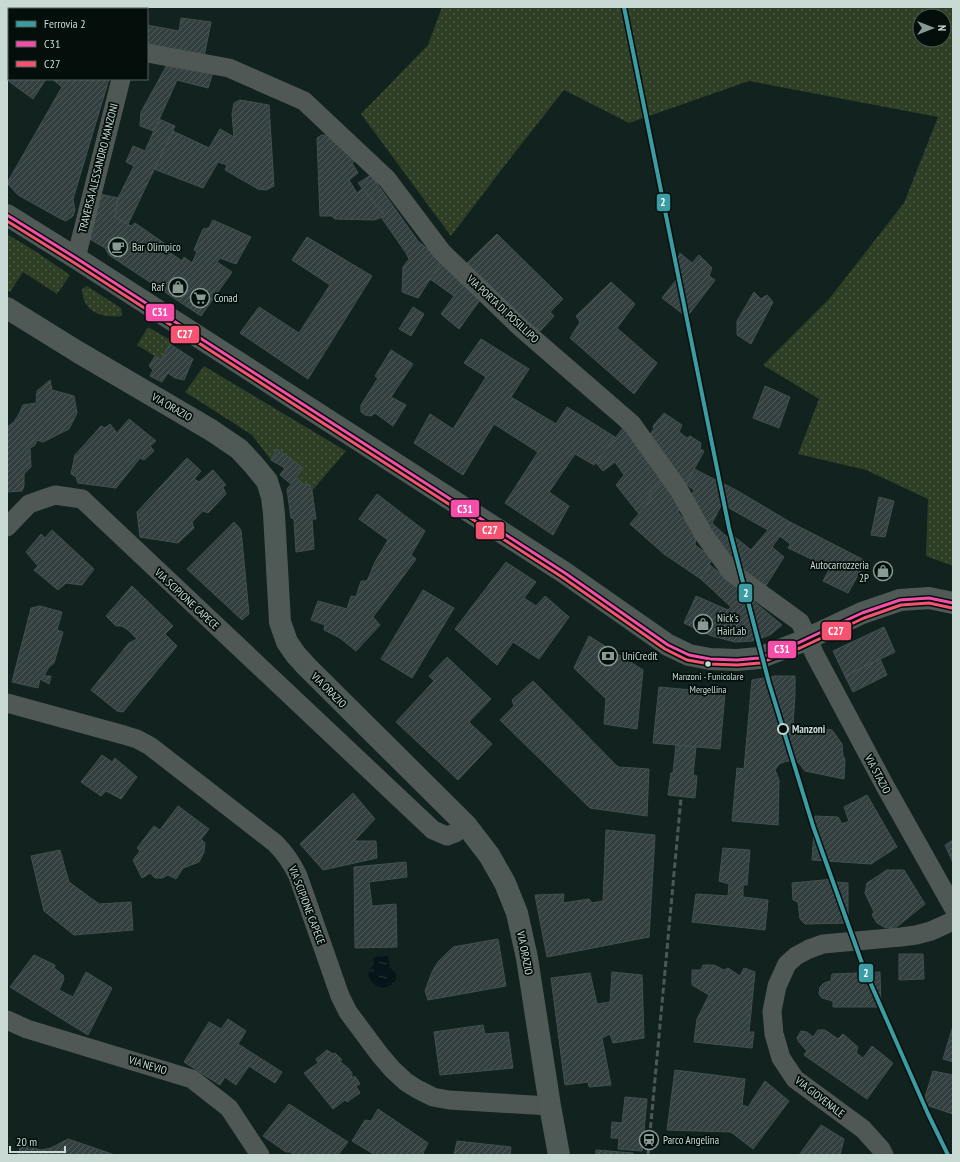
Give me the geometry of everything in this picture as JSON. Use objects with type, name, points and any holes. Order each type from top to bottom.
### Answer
[{"type":"street","name":"VIA PORTA DI POSILLIPO","points":[[148,53],[229,68],[304,101],[387,179],[442,252],[520,327],[632,424],[679,490],[704,535],[732,572],[800,622],[807,639]]},
{"type":"street","name":"TRAVERSA ALESSANDRO MANZONI","points":[[76,258],[121,80]]},
{"type":"street","points":[[7,215],[565,573],[668,645],[688,655],[710,659],[737,660],[759,658],[798,643],[862,613],[900,600],[929,598],[953,603]]},
{"type":"street","name":"VIA ORAZIO","points":[[7,308],[83,355],[212,430],[239,449],[267,481],[272,497],[274,514],[280,622],[287,642],[306,668],[466,825],[489,855],[504,883],[517,913],[527,958],[559,1155]]},
{"type":"street","name":"VIA SCIPIONE CAPECE","points":[[7,527],[29,504],[56,495],[82,500],[433,830],[447,836],[455,833],[466,825]]},
{"type":"street","name":"VIA STAZIO","points":[[807,639],[885,786],[953,908]]},
{"type":"street","name":"VIA SCIPIONE CAPECE","points":[[7,703],[137,739],[150,746],[275,843],[286,854],[298,876],[340,996],[348,1012],[380,1055],[406,1082],[433,1097],[449,1100],[550,1106]]},
{"type":"street","name":"VIA GIOVENALE","points":[[884,1155],[881,1149],[863,1129],[794,1079],[781,1058],[774,1034],[772,1011],[776,986],[787,964],[796,956],[808,949],[822,944],[900,937],[916,934],[931,931],[953,921]]},
{"type":"street","name":"VIA NEVIO","points":[[7,1020],[27,1029],[192,1079],[229,1108],[260,1155]]},
{"type":"green space","points":[[442,7],[953,7],[953,566],[926,556],[928,499],[866,470],[798,454],[819,399],[763,365],[829,299],[904,203],[938,117],[749,81],[629,123],[564,90],[451,236],[361,114],[428,45]]},
{"type":"green space","points":[[7,234],[70,275],[57,294],[23,272],[10,292],[7,290]]},
{"type":"green space","points":[[87,286],[121,308],[122,316],[101,315],[90,309],[83,297],[82,289]]},
{"type":"green space","points":[[148,327],[172,341],[161,360],[137,345]]},
{"type":"green space","points":[[204,366],[346,451],[312,491],[309,484],[304,485],[296,477],[303,468],[277,449],[271,460],[252,435],[185,392]]},
{"type":"water","points":[[388,956],[390,968],[395,973],[396,978],[394,983],[389,986],[377,986],[372,982],[368,974],[374,964],[373,957]]},
{"type":"building","points":[[26,7],[69,7],[68,8]]},
{"type":"building","points":[[129,7],[133,8],[108,8]]},
{"type":"building","points":[[181,18],[211,22],[204,57],[148,50],[148,25],[179,31]]},
{"type":"building","points":[[168,63],[213,72],[208,88],[177,80],[154,131],[140,126],[141,112]]},
{"type":"building","points":[[8,70],[8,80],[45,80],[33,99],[7,80]]},
{"type":"building","points":[[53,80],[109,80],[73,199],[75,210],[73,216],[66,221],[18,195],[7,183],[62,87]]},
{"type":"building","points":[[240,100],[269,105],[274,186],[266,190],[258,189],[225,170],[227,165],[218,162],[203,188],[154,169],[173,131],[209,148],[220,129],[234,137],[232,114],[234,103]]},
{"type":"building","points":[[159,119],[175,126],[128,224],[115,217],[118,198],[134,166],[126,162],[133,146],[145,151]]},
{"type":"building","points":[[322,135],[336,136],[355,161],[352,163],[358,173],[349,180],[357,193],[363,188],[385,216],[374,220],[335,219],[332,216],[320,216],[317,138]]},
{"type":"building","points":[[371,175],[418,241],[442,261],[418,298],[402,292],[403,267],[409,259],[381,217],[385,216],[358,183]]},
{"type":"building","points":[[100,194],[118,198],[115,217],[131,226],[135,223],[171,248],[169,252],[182,261],[184,257],[192,263],[197,252],[194,250],[203,229],[209,228],[213,220],[251,237],[236,264],[220,258],[217,262],[232,272],[201,316],[109,255],[105,248],[88,238]]},
{"type":"building","points":[[497,234],[563,299],[550,312],[554,316],[540,331],[511,309],[486,286],[467,263]]},
{"type":"building","points":[[307,237],[372,276],[308,379],[240,333],[259,307],[299,333],[330,285],[292,260]]},
{"type":"building","points":[[680,253],[692,263],[699,255],[712,268],[709,276],[715,280],[687,317],[662,298],[680,275],[674,269]]},
{"type":"building","points":[[442,261],[480,300],[459,329],[441,314],[454,296],[430,279]]},
{"type":"building","points":[[611,282],[635,304],[617,328],[657,363],[634,394],[570,338],[580,322],[576,316]]},
{"type":"building","points":[[754,292],[761,299],[767,295],[773,302],[751,344],[737,335],[737,321]]},
{"type":"building","points":[[413,307],[424,314],[411,336],[399,329]]},
{"type":"building","points":[[481,339],[529,369],[511,397],[556,424],[567,407],[615,437],[594,465],[575,454],[549,492],[569,506],[553,535],[505,503],[538,452],[494,424],[463,475],[414,443],[430,414],[453,429],[486,377],[464,363]]},
{"type":"building","points":[[170,344],[193,359],[184,380],[175,378],[168,373],[162,382],[150,376],[153,370],[149,366],[155,356],[161,360]]},
{"type":"building","points":[[391,350],[413,364],[391,397],[406,405],[393,426],[375,413],[371,416],[365,415],[361,412],[361,405],[378,378],[375,376]]},
{"type":"building","points":[[50,380],[52,390],[74,396],[77,413],[69,429],[43,442],[37,440],[35,445],[30,448],[31,467],[24,474],[24,486],[22,491],[7,492],[7,427],[14,422],[23,405],[36,403],[37,391]]},
{"type":"building","points":[[765,386],[790,397],[779,428],[753,418]]},
{"type":"building","points":[[664,413],[682,425],[679,432],[687,438],[690,436],[701,443],[700,449],[704,451],[686,484],[648,437],[654,429],[653,426]]},
{"type":"building","points":[[129,419],[156,441],[150,446],[154,451],[144,460],[140,458],[116,488],[78,483],[76,477],[71,474],[75,455],[101,426],[105,428],[110,424],[117,433]]},
{"type":"building","points":[[623,428],[648,458],[661,481],[649,494],[651,499],[639,514],[616,485],[624,475],[615,462],[603,471],[596,463]]},
{"type":"building","points":[[277,449],[303,468],[296,477],[304,485],[309,484],[312,491],[316,519],[312,519],[314,549],[296,552],[294,519],[291,518],[287,489],[291,484],[280,475],[285,468],[271,460]]},
{"type":"building","points":[[187,458],[201,471],[194,479],[199,482],[213,470],[226,485],[223,487],[226,494],[208,513],[203,511],[192,522],[194,528],[178,543],[140,537],[137,512]]},
{"type":"building","points":[[694,469],[736,490],[790,522],[772,547],[784,557],[765,587],[735,566],[690,498],[694,490],[686,484]],"holes":[[[722,504],[768,530],[751,550],[731,534],[727,537],[712,523]]]},
{"type":"building","points":[[661,481],[682,507],[678,512],[696,534],[695,545],[713,558],[701,579],[664,554],[630,524],[651,499],[649,494]]},
{"type":"building","points":[[377,494],[425,531],[411,555],[416,559],[373,617],[380,625],[356,651],[340,638],[324,630],[325,625],[311,620],[318,601],[347,609],[351,596],[356,597],[361,581],[367,581],[375,562],[388,540],[359,519]]},
{"type":"building","points":[[879,497],[894,501],[885,537],[871,535]]},
{"type":"building","points":[[234,522],[241,530],[249,614],[242,620],[187,569]]},
{"type":"building","points":[[790,522],[866,561],[848,593],[823,581],[830,568],[788,548],[790,544],[780,536]]},
{"type":"building","points":[[52,530],[94,569],[82,585],[66,583],[58,590],[34,570],[38,566],[26,552],[41,534],[45,538]]},
{"type":"building","points":[[506,562],[536,582],[524,598],[536,606],[545,596],[569,617],[539,659],[513,642],[497,665],[455,629]]},
{"type":"building","points":[[710,565],[782,625],[770,635],[753,641],[735,642],[712,636],[684,623],[696,596],[728,610],[731,607],[701,579]]},
{"type":"building","points":[[132,586],[173,626],[165,634],[177,646],[123,712],[117,711],[91,690],[129,643],[137,639],[122,626],[116,626],[106,616]]},
{"type":"building","points":[[423,590],[454,608],[412,678],[381,659]]},
{"type":"building","points":[[40,606],[62,612],[57,630],[63,632],[54,663],[49,667],[44,676],[51,676],[49,684],[40,679],[38,688],[12,682],[31,608]]},
{"type":"building","points":[[884,627],[895,652],[845,676],[833,651]]},
{"type":"building","points":[[589,636],[643,670],[637,729],[604,724],[606,699],[574,668]]},
{"type":"building","points":[[447,657],[491,699],[469,722],[492,744],[458,780],[396,722],[434,681],[429,676]]},
{"type":"building","points":[[880,659],[887,675],[853,692],[845,676]]},
{"type":"building","points":[[775,676],[795,676],[793,725],[832,730],[842,744],[843,756],[845,759],[844,779],[805,771],[798,762],[787,761],[779,764],[775,770],[779,780],[778,825],[732,821],[737,768],[744,769],[752,680]]},
{"type":"building","points":[[533,681],[618,767],[649,769],[647,816],[590,808],[500,720],[514,706],[512,700]]},
{"type":"building","points":[[659,687],[725,693],[720,749],[653,743]]},
{"type":"building","points":[[676,745],[696,747],[693,775],[697,776],[695,798],[668,795],[671,773],[673,773]]},
{"type":"building","points":[[102,755],[112,762],[115,758],[137,777],[121,799],[106,791],[101,796],[81,782]]},
{"type":"building","points":[[353,793],[375,819],[354,841],[376,841],[377,858],[323,870],[300,844]]},
{"type":"building","points":[[867,795],[897,847],[871,864],[812,860],[815,816],[838,817],[842,824],[849,821],[844,807]]},
{"type":"building","points":[[178,806],[209,829],[201,839],[205,843],[204,852],[199,862],[183,868],[176,879],[168,875],[162,878],[155,878],[150,873],[142,878],[133,860],[140,851],[137,848],[154,826],[160,830]]},
{"type":"building","points":[[606,830],[655,835],[649,937],[547,957],[535,895],[564,894],[563,903],[589,899],[592,903],[603,901]]},
{"type":"building","points":[[953,840],[953,863],[945,845]]},
{"type":"building","points":[[723,848],[750,850],[747,885],[743,885],[743,897],[768,900],[765,930],[692,922],[696,894],[728,896],[729,884],[719,881]]},
{"type":"building","points":[[60,850],[69,882],[99,904],[131,902],[133,930],[74,935],[44,911],[31,856]]},
{"type":"building","points":[[406,862],[407,877],[369,882],[372,906],[396,904],[397,947],[355,948],[354,867]]},
{"type":"building","points":[[887,870],[904,870],[925,904],[894,929],[884,927],[877,923],[872,915],[874,912],[865,893],[867,883]]},
{"type":"building","points":[[834,879],[835,882],[848,883],[848,923],[805,924],[800,919],[798,902],[793,900],[792,883]]},
{"type":"building","points":[[498,939],[506,986],[428,1000],[425,991],[432,972],[438,962],[453,947]]},
{"type":"building","points":[[899,954],[923,954],[924,979],[899,980]]},
{"type":"building","points":[[34,955],[55,965],[54,968],[63,975],[64,979],[59,990],[73,997],[86,972],[112,988],[88,1035],[10,987]]},
{"type":"building","points":[[703,965],[714,965],[724,970],[728,968],[740,976],[744,968],[755,972],[749,1032],[754,1032],[752,1048],[694,1042],[697,1019],[709,995],[692,985],[692,970],[701,970]]},
{"type":"building","points":[[612,972],[642,975],[644,1038],[613,1043],[610,1034],[602,1038],[611,1085],[589,1087],[588,1082],[565,1085],[551,978],[590,973],[597,1004],[610,1002]]},
{"type":"building","points":[[880,972],[881,1007],[833,1007],[833,1001],[822,998],[819,994],[820,987],[824,983],[831,981],[832,974]]},
{"type":"building","points":[[228,1019],[246,1031],[238,1044],[282,1072],[275,1083],[249,1066],[236,1085],[225,1077],[220,1085],[184,1062],[209,1022],[221,1029]]},
{"type":"building","points":[[483,1025],[485,1034],[508,1032],[513,1068],[440,1075],[434,1032]]},
{"type":"building","points":[[953,1026],[953,1062],[943,1059]]},
{"type":"building","points":[[818,1030],[825,1030],[838,1039],[843,1034],[858,1047],[856,1053],[863,1058],[872,1046],[893,1063],[867,1099],[804,1055],[807,1051],[797,1038],[801,1031],[807,1032],[813,1037]]},
{"type":"building","points":[[327,1050],[333,1054],[335,1053],[342,1060],[339,1062],[349,1069],[352,1073],[352,1078],[355,1076],[360,1084],[356,1086],[360,1093],[347,1102],[345,1100],[333,1109],[304,1073],[318,1063],[316,1059]]},
{"type":"building","points":[[675,1070],[745,1079],[742,1105],[748,1107],[765,1081],[789,1101],[753,1149],[731,1132],[667,1130]]},
{"type":"building","points":[[933,1071],[953,1075],[953,1114],[923,1104]]},
{"type":"building","points":[[625,1097],[647,1099],[642,1151],[618,1149],[619,1138],[611,1138],[612,1122],[622,1123]]},
{"type":"building","points":[[289,1104],[348,1142],[338,1155],[295,1155],[290,1152],[286,1152],[263,1136]]},
{"type":"building","points":[[378,1109],[428,1143],[423,1153],[425,1155],[375,1155],[352,1141],[365,1120],[371,1121]]},
{"type":"building","points":[[821,1125],[844,1139],[840,1155],[799,1155]]},
{"type":"building","points":[[68,1139],[115,1155],[18,1155],[21,1144],[41,1150],[51,1148]]},
{"type":"building","points":[[457,1141],[511,1147],[510,1155],[454,1155]]},
{"type":"building","points":[[596,1150],[633,1153],[633,1155],[596,1155]]},
{"type":"railway","points":[[648,1155],[681,798]]},
{"type":"rail line","name":"2","points":[[624,7],[729,528],[769,683],[813,826],[863,966],[928,1114],[948,1155]]},
{"type":"transit line","name":"C31","points":[[7,215],[565,573],[668,645],[689,655],[710,659],[737,660],[759,658],[798,643],[862,613],[900,600],[929,598],[953,603]]},
{"type":"transit line","name":"C27","points":[[7,221],[562,577],[665,649],[687,660],[710,664],[737,665],[760,663],[800,648],[864,618],[901,605],[929,603],[952,608]]},
{"type":"place","name":"Bar Olimpico","points":[[118,247]]},
{"type":"place","name":"Raf","points":[[178,287]]},
{"type":"place","name":"Conad","points":[[200,298]]},
{"type":"place","name":"Autocarrozzeria 2P","points":[[883,571]]},
{"type":"place","name":"Nick's HairLab","points":[[703,624]]},
{"type":"place","name":"UniCredit","points":[[608,656]]},
{"type":"place","name":"Manzoni - Funicolare Mergellina","points":[[708,664]]},
{"type":"place","name":"Manzoni","points":[[783,729]]},
{"type":"place","name":"Parco Angelina","points":[[649,1140]]}]
